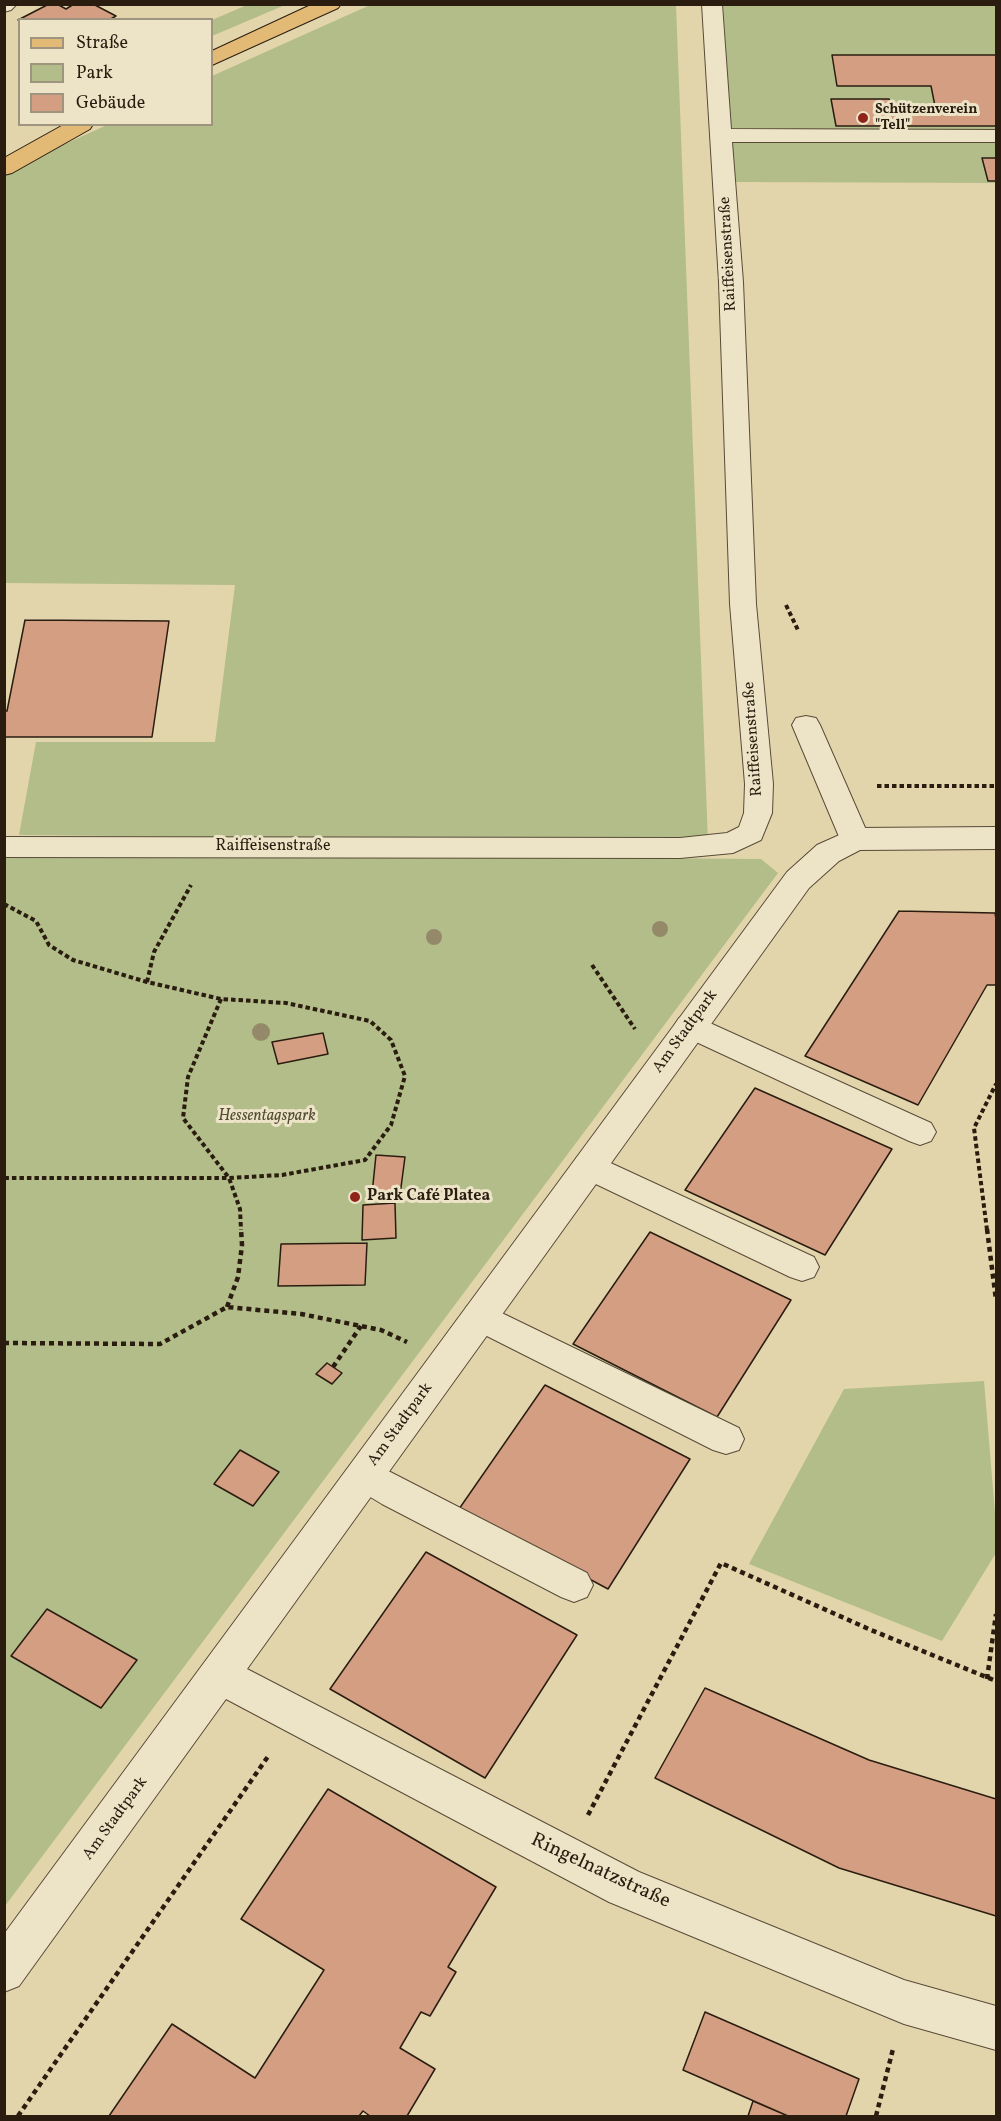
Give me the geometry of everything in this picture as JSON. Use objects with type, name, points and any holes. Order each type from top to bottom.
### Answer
[{"type":"main road","points":[[213,58],[331,4]]},
{"type":"main road","points":[[4,168],[78,126]]},
{"type":"street","points":[[855,839],[996,838]]},
{"type":"street","name":"Am Stadtpark","points":[[4,1971],[798,880],[828,853],[855,839]]},
{"type":"street","name":"Ringelnatzstraße","points":[[220,1675],[624,1887],[904,2002],[996,2028]]},
{"type":"lane","name":"Raiffeisenstraße","points":[[4,847],[680,848],[733,843],[751,833],[758,813],[759,784],[743,604],[731,282],[712,4]]},
{"type":"lane","points":[[721,135],[996,136]]},
{"type":"lane","points":[[806,725],[855,839]]},
{"type":"lane","points":[[690,1026],[920,1131]]},
{"type":"lane","points":[[589,1166],[802,1267]]},
{"type":"lane","points":[[479,1316],[726,1439]]},
{"type":"lane","points":[[364,1475],[394,1493],[574,1585]]},
{"type":"path","points":[[787,605],[798,630]]},
{"type":"path","points":[[834,786],[996,786]]},
{"type":"path","points":[[147,982],[154,952],[212,847]]},
{"type":"path","points":[[4,904],[36,921],[48,945],[73,960],[147,982],[221,999],[286,1003],[370,1021],[391,1040],[405,1076],[391,1125],[365,1160],[282,1175],[229,1178],[4,1178]]},
{"type":"path","points":[[592,965],[646,1047],[666,1060]]},
{"type":"path","points":[[221,999],[188,1077],[183,1118],[229,1178],[240,1209],[242,1245],[238,1277],[227,1307]]},
{"type":"path","points":[[996,1084],[974,1128],[996,1300]]},
{"type":"path","points":[[4,1343],[160,1344],[227,1307],[302,1314],[381,1330],[448,1360]]},
{"type":"path","points":[[333,1367],[361,1326]]},
{"type":"path","points":[[565,1858],[721,1563],[996,1681]]},
{"type":"path","points":[[987,1679],[996,1614]]},
{"type":"path","points":[[18,2116],[296,1715]]},
{"type":"path","points":[[876,2116],[904,2002]]},
{"type":"green space","points":[[247,5],[285,5],[213,36],[213,20]]},
{"type":"green space","points":[[370,5],[676,5],[708,842],[19,835],[36,742],[215,742],[235,585],[5,583],[4,176],[32,159],[105,126],[213,126],[213,76]]},
{"type":"green space","name":"Schützenverein \"Tell\"","points":[[723,5],[996,5],[996,183],[733,182]]},
{"type":"green space","name":"Hessentagspark","points":[[5,853],[761,859],[778,873],[5,1906]]},
{"type":"green space","points":[[984,1381],[996,1525],[996,1553],[942,1641],[749,1564],[844,1389]]},
{"type":"building","points":[[49,4],[57,4],[66,9],[74,4],[93,4],[116,16],[112,18],[22,18]]},
{"type":"building","points":[[832,55],[996,55],[996,126],[836,126],[831,99],[889,99],[891,106],[935,106],[931,86],[837,86]]},
{"type":"building","points":[[982,158],[996,158],[996,181],[988,181]]},
{"type":"building","points":[[25,620],[169,621],[152,737],[4,737],[4,711],[7,711]]},
{"type":"building","points":[[899,911],[995,913],[996,919],[996,985],[987,985],[918,1105],[805,1056]]},
{"type":"building","points":[[323,1033],[328,1054],[278,1064],[272,1042]]},
{"type":"building","points":[[755,1088],[892,1149],[825,1255],[685,1190]]},
{"type":"building","points":[[376,1155],[405,1157],[400,1195],[372,1194]]},
{"type":"building","points":[[395,1203],[396,1238],[362,1240],[363,1205]]},
{"type":"building","points":[[650,1232],[791,1300],[717,1417],[573,1344]]},
{"type":"building","points":[[367,1243],[365,1285],[278,1286],[281,1244]]},
{"type":"building","points":[[327,1363],[342,1373],[332,1384],[316,1374]]},
{"type":"building","points":[[545,1385],[690,1459],[608,1589],[459,1509]]},
{"type":"building","points":[[240,1450],[279,1472],[253,1506],[214,1484]]},
{"type":"building","points":[[426,1552],[577,1635],[485,1778],[330,1689]]},
{"type":"building","points":[[47,1609],[137,1660],[101,1708],[11,1656]]},
{"type":"building","points":[[705,1688],[869,1760],[996,1799],[996,1916],[839,1868],[655,1778]]},
{"type":"building","points":[[328,1789],[496,1887],[448,1967],[456,1972],[430,2016],[421,2012],[400,2048],[435,2069],[407,2116],[370,2116],[363,2111],[359,2116],[109,2116],[172,2024],[255,2078],[324,1970],[241,1919]]},
{"type":"building","points":[[705,2012],[859,2079],[846,2116],[788,2116],[683,2070]]},
{"type":"building","points":[[753,2101],[788,2116],[748,2116]]},
{"type":"place","name":"Schützenverein \"Tell\"","points":[[863,118]]},
{"type":"place","name":"Park Café Platea","points":[[355,1197]]}]
